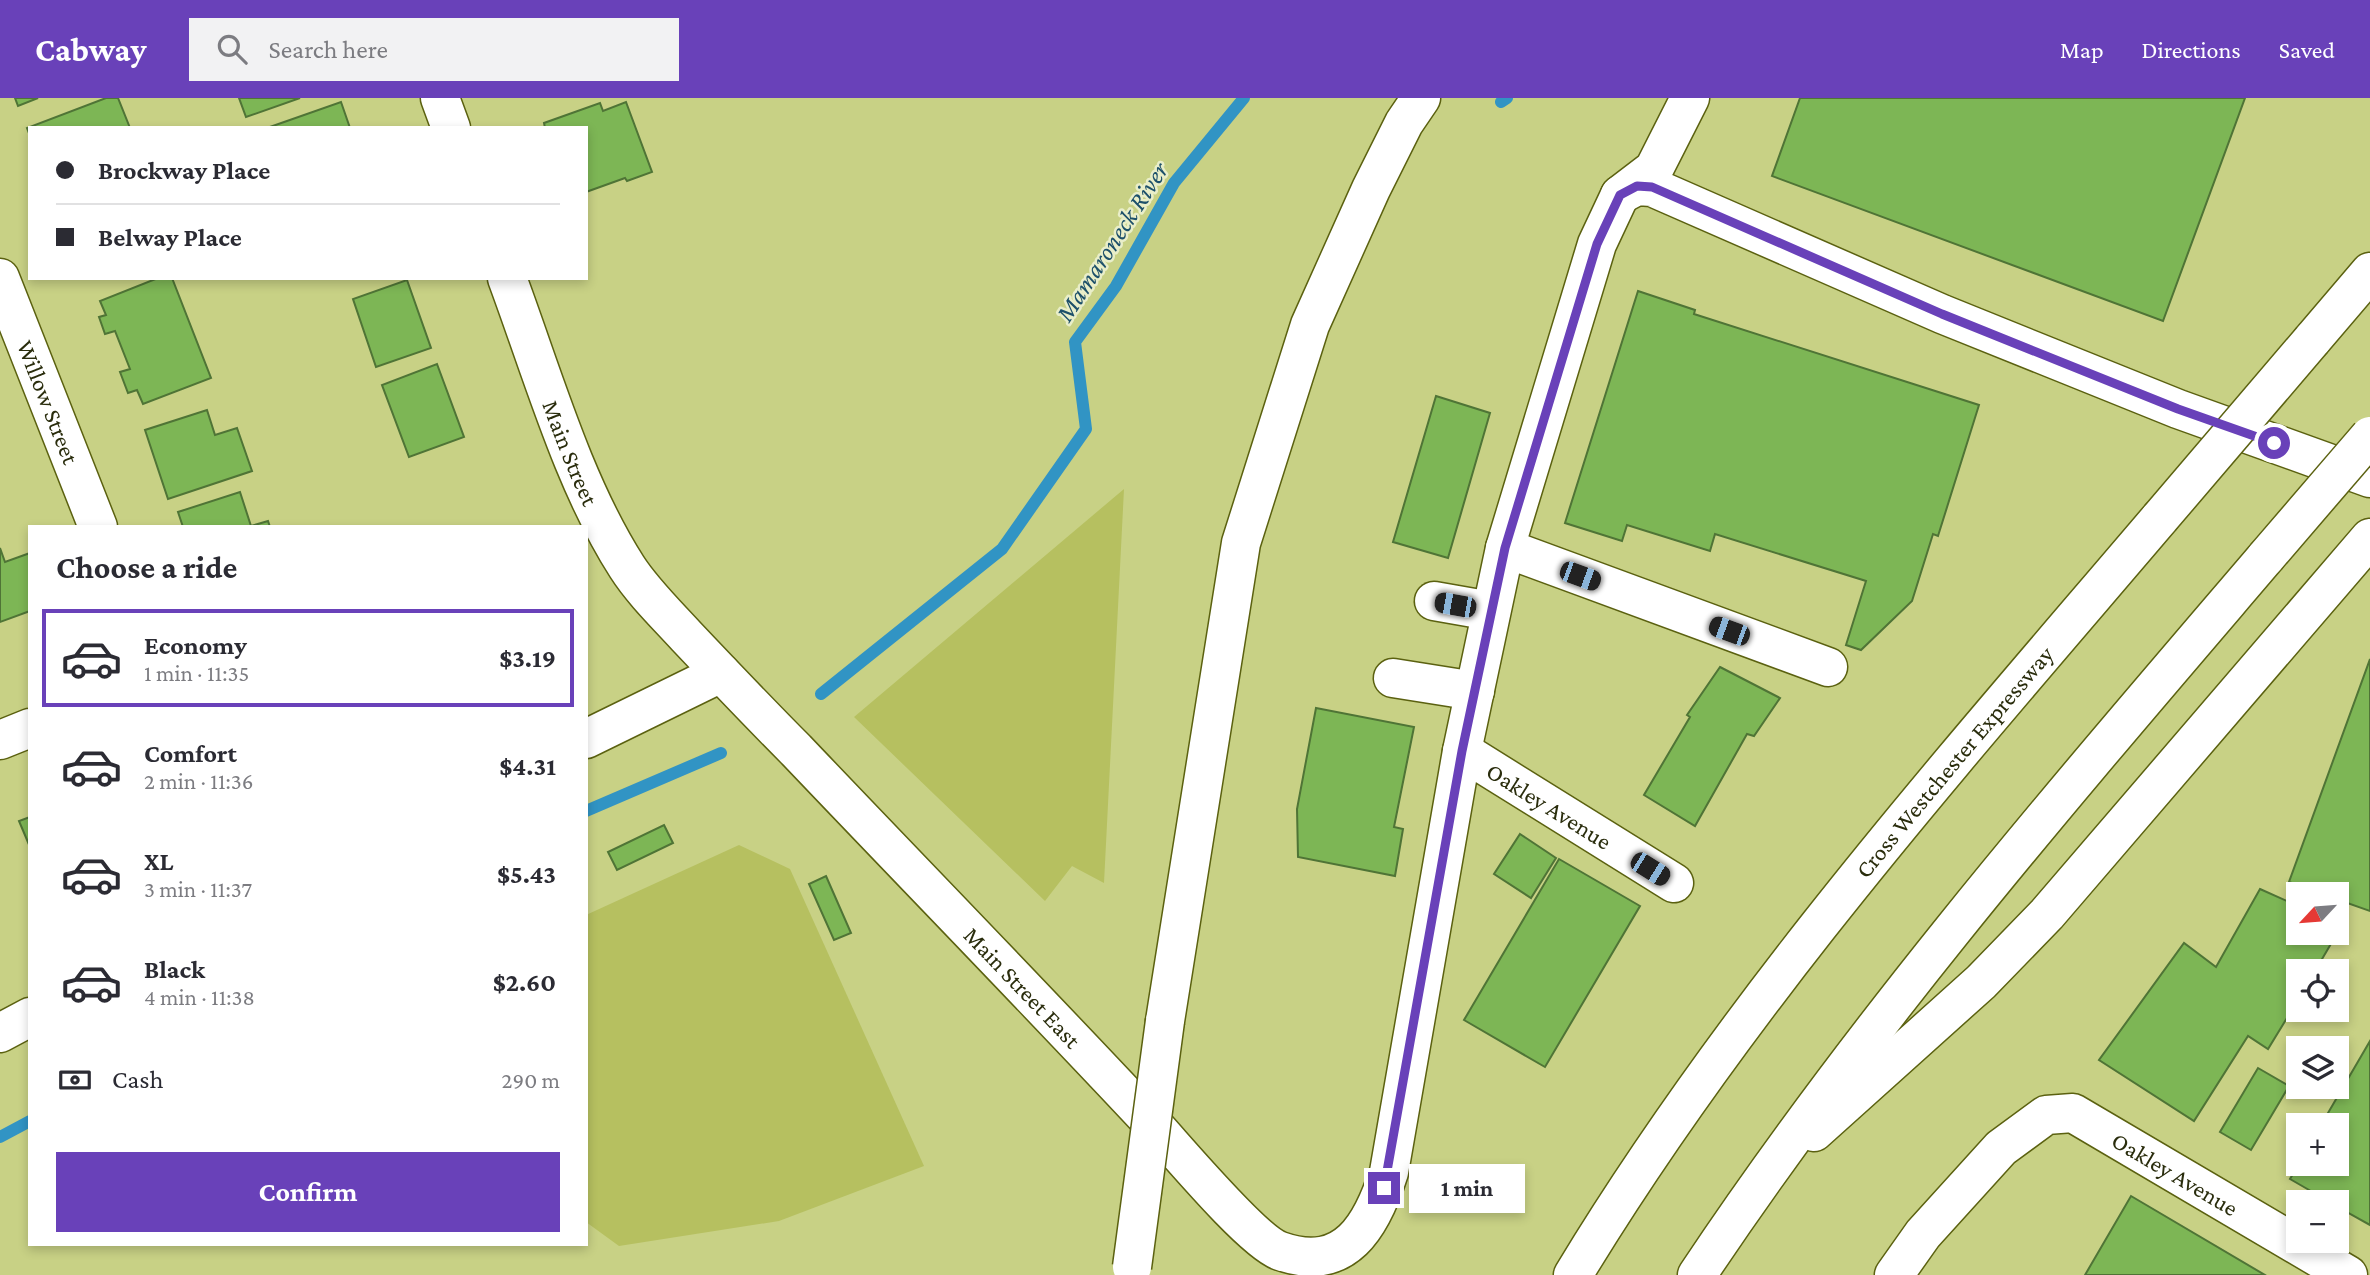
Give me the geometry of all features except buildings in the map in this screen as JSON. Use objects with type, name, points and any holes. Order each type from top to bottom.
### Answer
[{"type":"main road","points":[[440,98],[450,126]]},
{"type":"main road","points":[[1131,1271],[1165,1021],[1241,543],[1310,325],[1371,189],[1404,123],[1421,98]]},
{"type":"main road","points":[[1340,1261],[1362,1235],[1379,1204],[1389,1172],[1462,751],[1505,548],[1597,244],[1620,195],[1654,169],[1690,98]]},
{"type":"main road","points":[[1620,195],[1637,186],[1652,187],[1942,314],[2178,409],[2370,478]]},
{"type":"main road","name":"Cross Westchester Expressway","points":[[1573,1275],[1675,1118],[1763,998],[1950,764],[2370,272]]},
{"type":"main road","name":"Willow Street","points":[[0,278],[97,525]]},
{"type":"main road","name":"Main Street","points":[[508,280],[589,497],[611,540],[636,579],[721,673]]},
{"type":"main road","points":[[1697,1275],[1763,1177],[1847,1062],[1939,945],[2370,436]]},
{"type":"main road","points":[[1763,1177],[1904,1054],[1981,982],[2047,914],[2370,538]]},
{"type":"main road","points":[[1505,548],[1828,667]]},
{"type":"main road","points":[[1434,601],[1491,611]]},
{"type":"main road","points":[[588,738],[721,673]]},
{"type":"main road","name":"Main Street East","points":[[721,673],[1108,1076],[1245,1224],[1276,1250],[1322,1255],[1340,1261]]},
{"type":"main road","points":[[1393,678],[1475,691]]},
{"type":"main road","points":[[0,740],[28,729]]},
{"type":"main road","name":"Oakley Avenue","points":[[1462,751],[1674,883]]},
{"type":"main road","points":[[0,1033],[28,1018]]},
{"type":"main road","name":"Oakley Avenue","points":[[1894,1275],[1923,1234],[2001,1148],[2046,1115],[2073,1113],[2347,1275]]},
{"type":"green space","points":[[1124,489],[1104,883],[1072,866],[1045,901],[854,717]]},
{"type":"green space","points":[[739,845],[790,869],[924,1166],[779,1221],[619,1246],[588,1223],[588,914]]},
{"type":"waterway","name":"Mamaroneck River","points":[[821,694],[1002,549],[1086,429],[1075,342],[1116,286],[1174,183],[1244,98]]},
{"type":"waterway","name":"Mamaroneck River","points":[[1501,102],[1507,98]]},
{"type":"waterway","name":"Mamaroneck River","points":[[588,810],[721,753]]},
{"type":"waterway","name":"Mamaroneck River","points":[[0,1137],[28,1122]]},
{"type":"route","points":[[1384,1188],[1389,1172],[1401,1089],[1462,751],[1505,548],[1597,244],[1620,195],[1637,186],[1652,187],[1942,314],[2178,409],[2274,443]]}]
